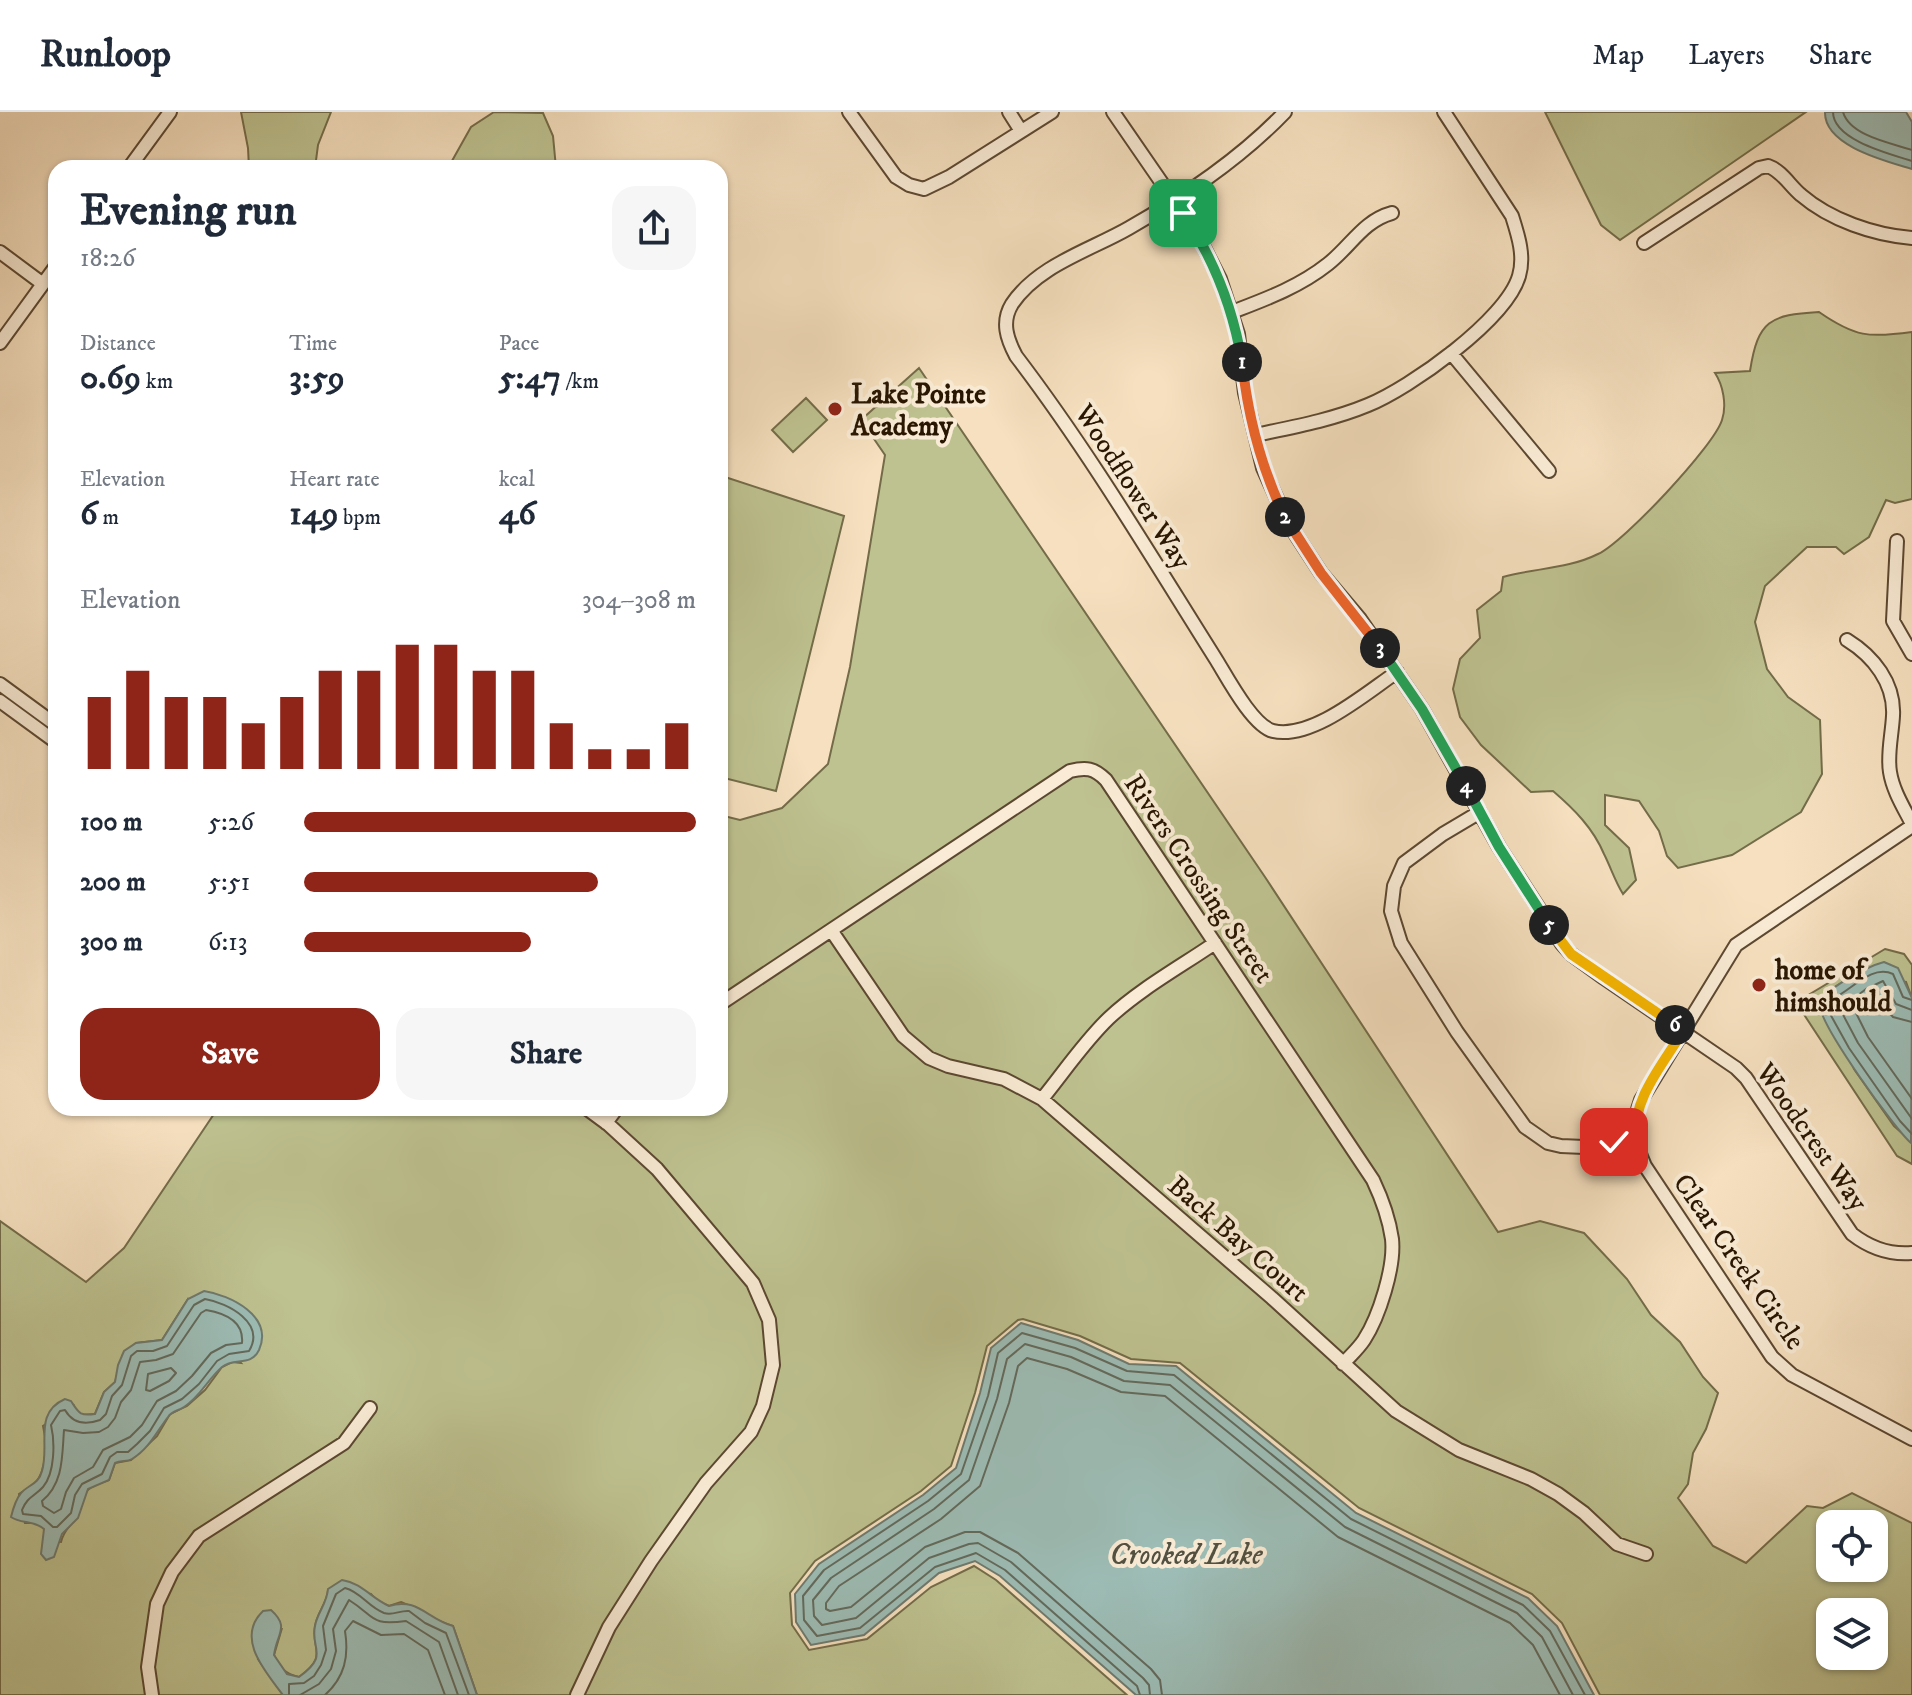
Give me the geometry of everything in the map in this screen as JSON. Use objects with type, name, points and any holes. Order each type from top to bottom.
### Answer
[{"type":"street","points":[[135,160],[170,112]]},
{"type":"street","points":[[849,112],[896,177],[924,189],[949,177],[1052,112]]},
{"type":"street","points":[[1009,112],[1021,131]]},
{"type":"street","name":"Woodcrest Way","points":[[1113,112],[1174,199],[1209,256],[1232,312],[1243,363],[1245,393],[1267,480],[1304,549],[1360,619],[1448,752],[1543,916],[1571,954],[1746,1078],[1852,1234],[1887,1252],[1912,1253]]},
{"type":"street","name":"Woodflower Way","points":[[1285,112],[1234,159],[1129,228],[1058,265],[1031,285],[1008,313],[1008,341],[1084,449],[1227,677],[1263,726],[1288,732],[1317,724],[1397,672]]},
{"type":"street","points":[[1255,435],[1315,422],[1367,406],[1402,387],[1451,353],[1505,303],[1515,289],[1522,265],[1512,216],[1444,112]]},
{"type":"street","points":[[1644,243],[1759,168],[1768,166],[1777,170],[1806,200],[1825,212],[1871,229],[1912,238]]},
{"type":"street","points":[[1232,312],[1280,294],[1305,280],[1337,256],[1369,222],[1392,213]]},
{"type":"street","points":[[0,252],[43,284]]},
{"type":"street","points":[[0,343],[48,277]]},
{"type":"street","points":[[1451,353],[1549,471]]},
{"type":"street","points":[[1897,541],[1893,621],[1912,654]]},
{"type":"street","points":[[1480,812],[1404,863],[1394,886],[1391,911],[1401,943],[1515,1117],[1531,1132],[1548,1143],[1561,1146],[1584,1147],[1635,1140],[1636,1112],[1641,1100],[1736,945],[1912,825],[1889,770],[1892,697],[1874,661],[1847,640]]},
{"type":"street","points":[[0,684],[48,719]]},
{"type":"street","points":[[0,701],[48,736]]},
{"type":"street","name":"Rivers Crossing Street","points":[[728,999],[1070,771],[1091,768],[1106,780],[1215,943],[1373,1180],[1386,1210],[1393,1242],[1386,1285],[1364,1340],[1343,1364]]},
{"type":"street","name":"Back Bay Court","points":[[831,930],[903,1036],[929,1058],[968,1072],[1004,1079],[1042,1099],[1220,1252],[1396,1411],[1459,1450],[1531,1479],[1584,1513],[1617,1544],[1646,1554]]},
{"type":"street","points":[[1042,1099],[1110,1017],[1215,943]]},
{"type":"street","points":[[577,1695],[609,1627],[651,1561],[706,1483],[751,1432],[763,1406],[773,1365],[769,1320],[753,1283],[657,1169],[597,1116]]},
{"type":"street","points":[[606,1123],[611,1116]]},
{"type":"street","name":"Clear Creek Circle","points":[[1635,1140],[1645,1166],[1780,1367],[1912,1439]]},
{"type":"street","points":[[152,1695],[148,1667],[157,1604],[172,1572],[199,1536],[344,1443],[370,1408]]},
{"type":"green space","points":[[241,112],[331,112],[318,145],[316,160],[249,160]]},
{"type":"green space","points":[[494,112],[543,113],[553,136],[555,160],[452,160],[471,127]]},
{"type":"green space","points":[[1545,112],[1806,112],[1620,240],[1601,225]]},
{"type":"green space","points":[[1819,312],[1843,327],[1863,334],[1912,332],[1912,499],[1895,503],[1886,500],[1869,537],[1844,554],[1836,547],[1807,547],[1765,586],[1755,622],[1767,669],[1788,697],[1820,720],[1822,774],[1801,812],[1732,855],[1678,868],[1667,856],[1659,831],[1639,801],[1605,795],[1605,825],[1629,848],[1636,880],[1623,894],[1589,827],[1553,791],[1531,792],[1481,745],[1460,717],[1453,689],[1460,659],[1480,638],[1477,610],[1501,591],[1503,577],[1587,559],[1627,532],[1667,492],[1715,433],[1722,420],[1724,402],[1715,373],[1750,371],[1757,341],[1769,324],[1789,315]]},
{"type":"green space","points":[[919,368],[1265,877],[1498,1232],[1540,1221],[1584,1233],[1627,1279],[1651,1315],[1680,1342],[1703,1377],[1718,1393],[1706,1429],[1693,1453],[1688,1484],[1678,1498],[1713,1546],[1746,1563],[1807,1506],[1823,1508],[1852,1493],[1886,1510],[1816,1510],[1816,1582],[1888,1582],[1888,1511],[1912,1523],[1912,1695],[1600,1695],[1562,1623],[1532,1594],[1359,1508],[1180,1363],[1131,1359],[1080,1336],[1023,1319],[987,1346],[951,1466],[921,1491],[815,1561],[790,1593],[792,1625],[809,1650],[867,1639],[931,1587],[974,1566],[996,1580],[1127,1695],[477,1695],[453,1626],[401,1602],[389,1606],[377,1601],[371,1594],[328,1590],[315,1626],[316,1658],[308,1669],[299,1677],[278,1664],[274,1655],[282,1628],[258,1659],[283,1695],[0,1695],[0,1221],[86,1282],[124,1248],[213,1116],[728,1116],[728,817],[740,820],[782,808],[828,764],[850,667],[885,455],[861,420]],"holes":[[[188,1299],[241,1363],[232,1362],[222,1367],[205,1390],[187,1406],[170,1414],[157,1436],[131,1460],[115,1463],[109,1480],[88,1490],[78,1515],[61,1542],[45,1541],[44,1529],[38,1523],[25,1523],[19,1494],[35,1483],[42,1471],[45,1447],[43,1426],[74,1406],[75,1411],[82,1415],[95,1414],[104,1392],[115,1382],[123,1354],[136,1343],[162,1340]]]},
{"type":"green space","points":[[806,398],[827,420],[793,452],[772,430]]},
{"type":"green space","points":[[728,478],[844,516],[776,791],[728,779]]},
{"type":"green space","points":[[1885,949],[1904,954],[1912,965],[1912,998],[1906,982],[1856,974],[1825,993],[1854,1069],[1894,1126],[1912,1142],[1912,1164],[1897,1156],[1801,1010],[1800,1000]]},
{"type":"water","points":[[1825,112],[1906,112],[1912,122],[1912,169],[1845,143],[1827,124]]},
{"type":"water","points":[[1884,962],[1898,968],[1912,998],[1911,1143],[1874,1098],[1844,1053],[1820,1005],[1822,999],[1837,986],[1857,973]]},
{"type":"water","points":[[204,1291],[237,1302],[255,1317],[262,1338],[259,1350],[252,1358],[222,1367],[190,1403],[170,1415],[138,1455],[115,1463],[109,1480],[88,1489],[78,1518],[62,1534],[54,1557],[46,1560],[41,1554],[44,1529],[11,1517],[19,1495],[41,1475],[44,1430],[49,1412],[65,1399],[71,1401],[80,1413],[95,1414],[104,1392],[115,1382],[124,1351],[136,1343],[162,1340],[188,1299]]},
{"type":"water","name":"Crooked Lake","points":[[1021,1323],[1078,1340],[1129,1364],[1176,1366],[1356,1513],[1528,1598],[1557,1626],[1594,1695],[1136,1695],[1000,1576],[975,1561],[939,1573],[864,1635],[811,1645],[796,1622],[795,1594],[819,1564],[923,1495],[956,1468],[991,1348]]},
{"type":"water","points":[[342,1580],[355,1584],[389,1606],[408,1604],[453,1626],[477,1695],[283,1695],[256,1654],[252,1643],[255,1621],[263,1611],[271,1610],[277,1616],[281,1631],[274,1655],[287,1674],[299,1677],[316,1657],[315,1626],[328,1589]]},
{"type":"place","name":"Lake Pointe Academy","points":[[835,409]]},
{"type":"place","name":"home of himshould","points":[[1759,985]]},
{"type":"route","points":[[1183,213],[1209,256],[1231,308],[1243,363],[1245,393],[1263,468],[1287,521],[1304,549],[1360,619],[1422,709],[1499,847],[1562,944],[1604,978],[1683,1031],[1641,1100],[1636,1112],[1635,1140],[1614,1142]]}]
